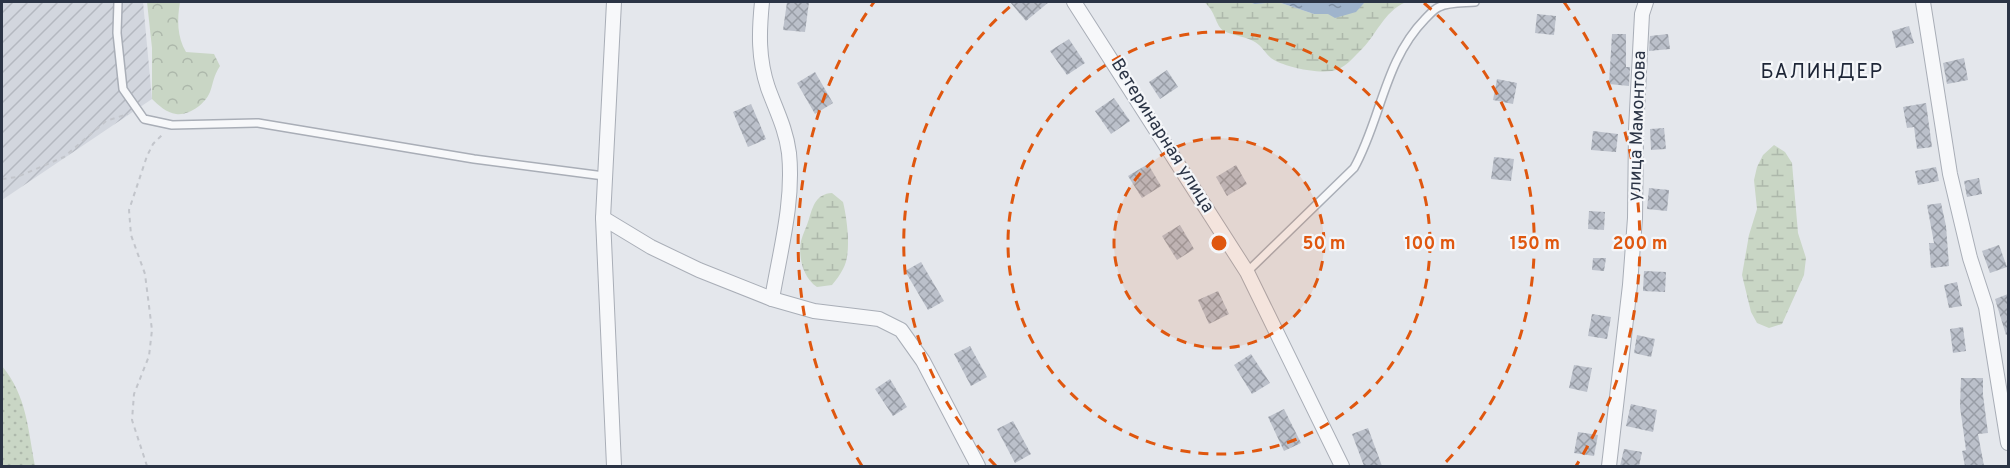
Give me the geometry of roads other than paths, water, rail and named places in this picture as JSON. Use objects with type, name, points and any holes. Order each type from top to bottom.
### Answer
[{"type":"street","points":[[614,2],[603,218],[614,466]]},
{"type":"street","points":[[762,2],[759,54],[768,88],[781,116],[789,154],[789,202],[772,299]]},
{"type":"street","name":"Ветеринарная улица","points":[[1074,2],[1247,272],[1342,466]]},
{"type":"street","name":"улица Мамонтова","points":[[1610,466],[1631,274],[1642,14],[1646,2]]},
{"type":"street","points":[[1923,2],[1950,174],[1986,307],[2008,442]]},
{"type":"street","points":[[603,218],[651,247],[699,270],[772,299],[814,310],[879,319],[901,330],[923,361],[978,466]]},
{"type":"lane","points":[[118,2],[117,33],[123,89],[144,119],[172,125],[258,123],[474,159],[604,176]]},
{"type":"lane","points":[[1247,272],[1354,168],[1362,153],[1390,73],[1402,48],[1420,24],[1438,7],[1475,2]]},
{"type":"water","points":[[1248,2],[1278,2],[1255,4]]},
{"type":"water","points":[[1278,2],[1365,2],[1356,12],[1335,18],[1328,14],[1314,14]]},
{"type":"district","name":"БАЛИНДЕР","points":[[1822,73]]}]
